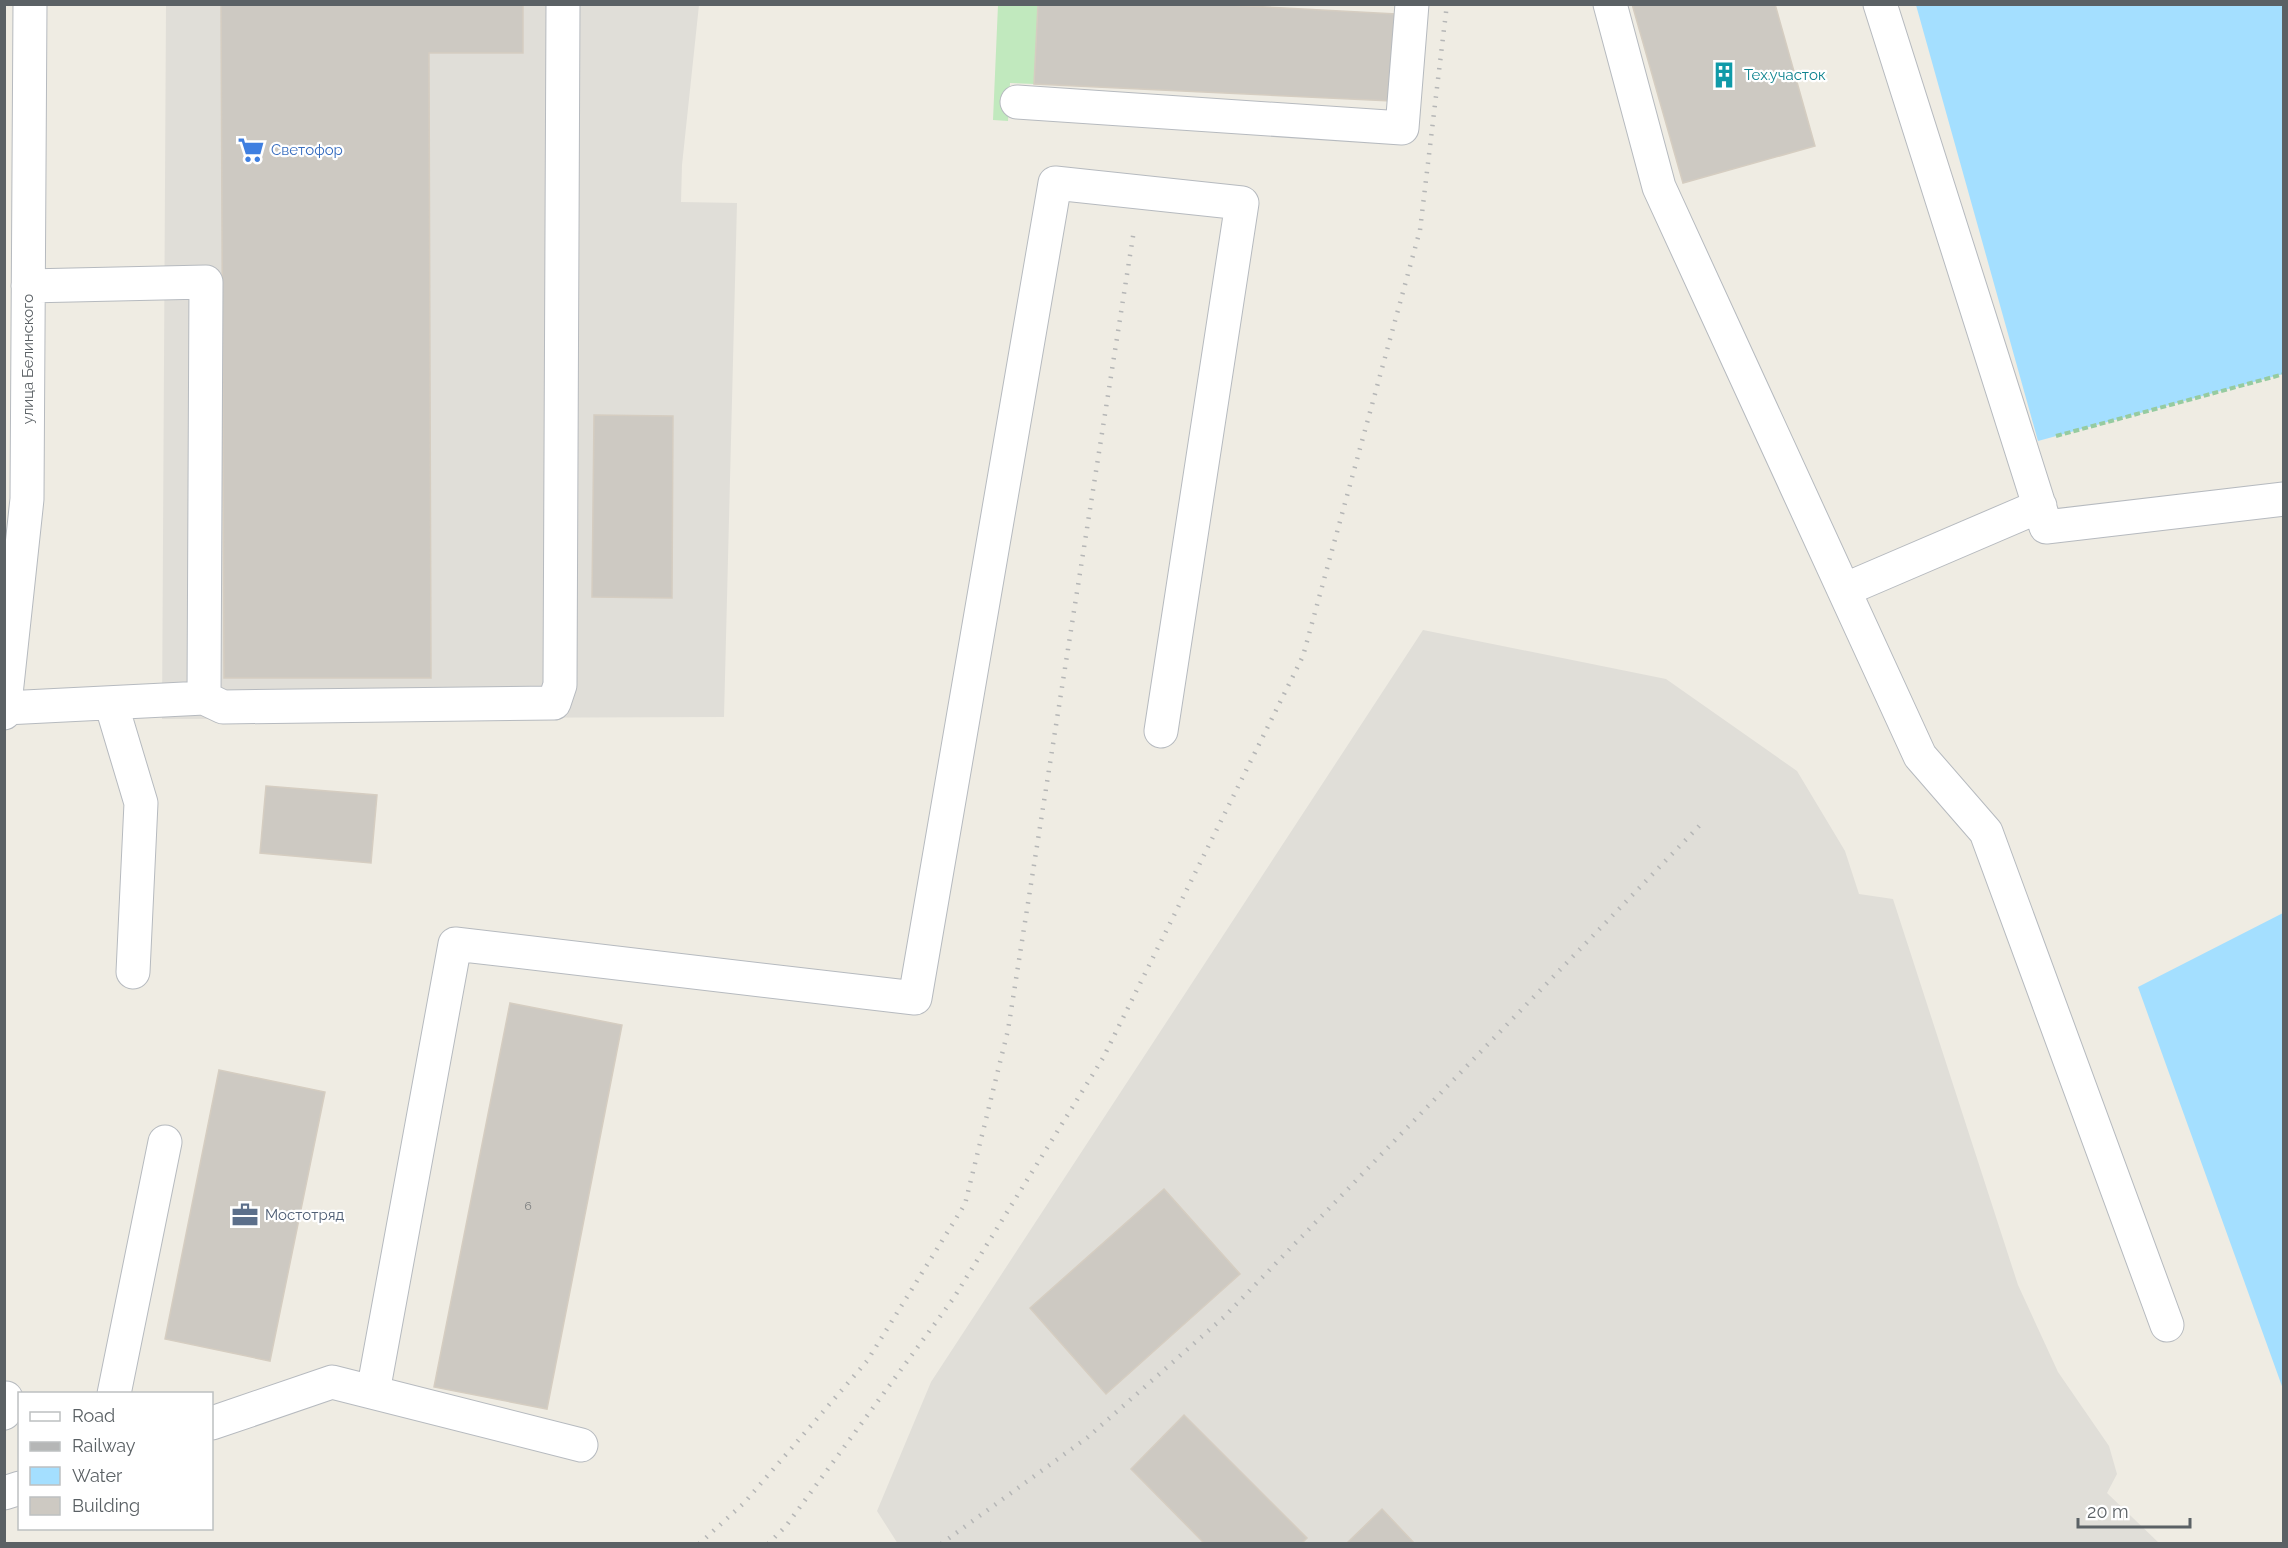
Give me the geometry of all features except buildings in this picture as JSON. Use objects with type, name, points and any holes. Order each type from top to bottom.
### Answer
[{"type":"street","name":"улица Белинского","points":[[4,712],[27,499],[30,4]]},
{"type":"street","points":[[5,708],[204,698],[223,706],[554,703],[560,685],[563,4]]},
{"type":"street","points":[[1017,102],[1402,128],[1413,4]]},
{"type":"street","points":[[1610,4],[1659,187],[1920,756],[1986,832],[2167,1325]]},
{"type":"street","points":[[1880,4],[2046,527],[2283,499]]},
{"type":"street","points":[[373,1392],[455,944],[915,998],[1055,183],[1242,203],[1161,731]]},
{"type":"street","points":[[28,286],[206,282],[204,698]]},
{"type":"street","points":[[1844,590],[2040,506]]},
{"type":"street","points":[[111,703],[141,803],[133,972]]},
{"type":"street","points":[[114,1392],[165,1142]]},
{"type":"street","points":[[213,1423],[332,1382],[581,1445]]},
{"type":"street","points":[[4,1398],[6,1398],[4,1413]]},
{"type":"path","points":[[2049,438],[2283,374]]},
{"type":"shaded area","points":[[166,5],[699,5],[682,165],[681,202],[737,203],[724,717],[162,719]]},
{"type":"shaded area","points":[[1423,630],[1666,679],[1797,771],[1845,851],[1859,894],[1893,899],[2018,1285],[2058,1372],[2109,1446],[2117,1474],[2107,1493],[2159,1543],[898,1544],[877,1511],[931,1382]]},
{"type":"green space","points":[[998,5],[1038,5],[1034,84],[1010,83],[1008,121],[993,120]]},
{"type":"water","points":[[1916,5],[2283,5],[2283,374],[2038,441]]},
{"type":"water","points":[[2283,913],[2283,1389],[2138,987]]},
{"type":"railway","points":[[768,1544],[786,1526],[953,1299],[1103,1058],[1303,656],[1420,230],[1447,4]]},
{"type":"railway","points":[[699,1544],[744,1503],[867,1361],[965,1204],[1008,1030],[1134,230]]},
{"type":"railway","points":[[941,1544],[1088,1437],[1224,1317],[1704,821]]},
{"type":"place","name":"Тех.участок","points":[[1724,75]]},
{"type":"place","name":"Светофор","points":[[251,150]]},
{"type":"place","name":"Мостотряд","points":[[245,1215]]}]
